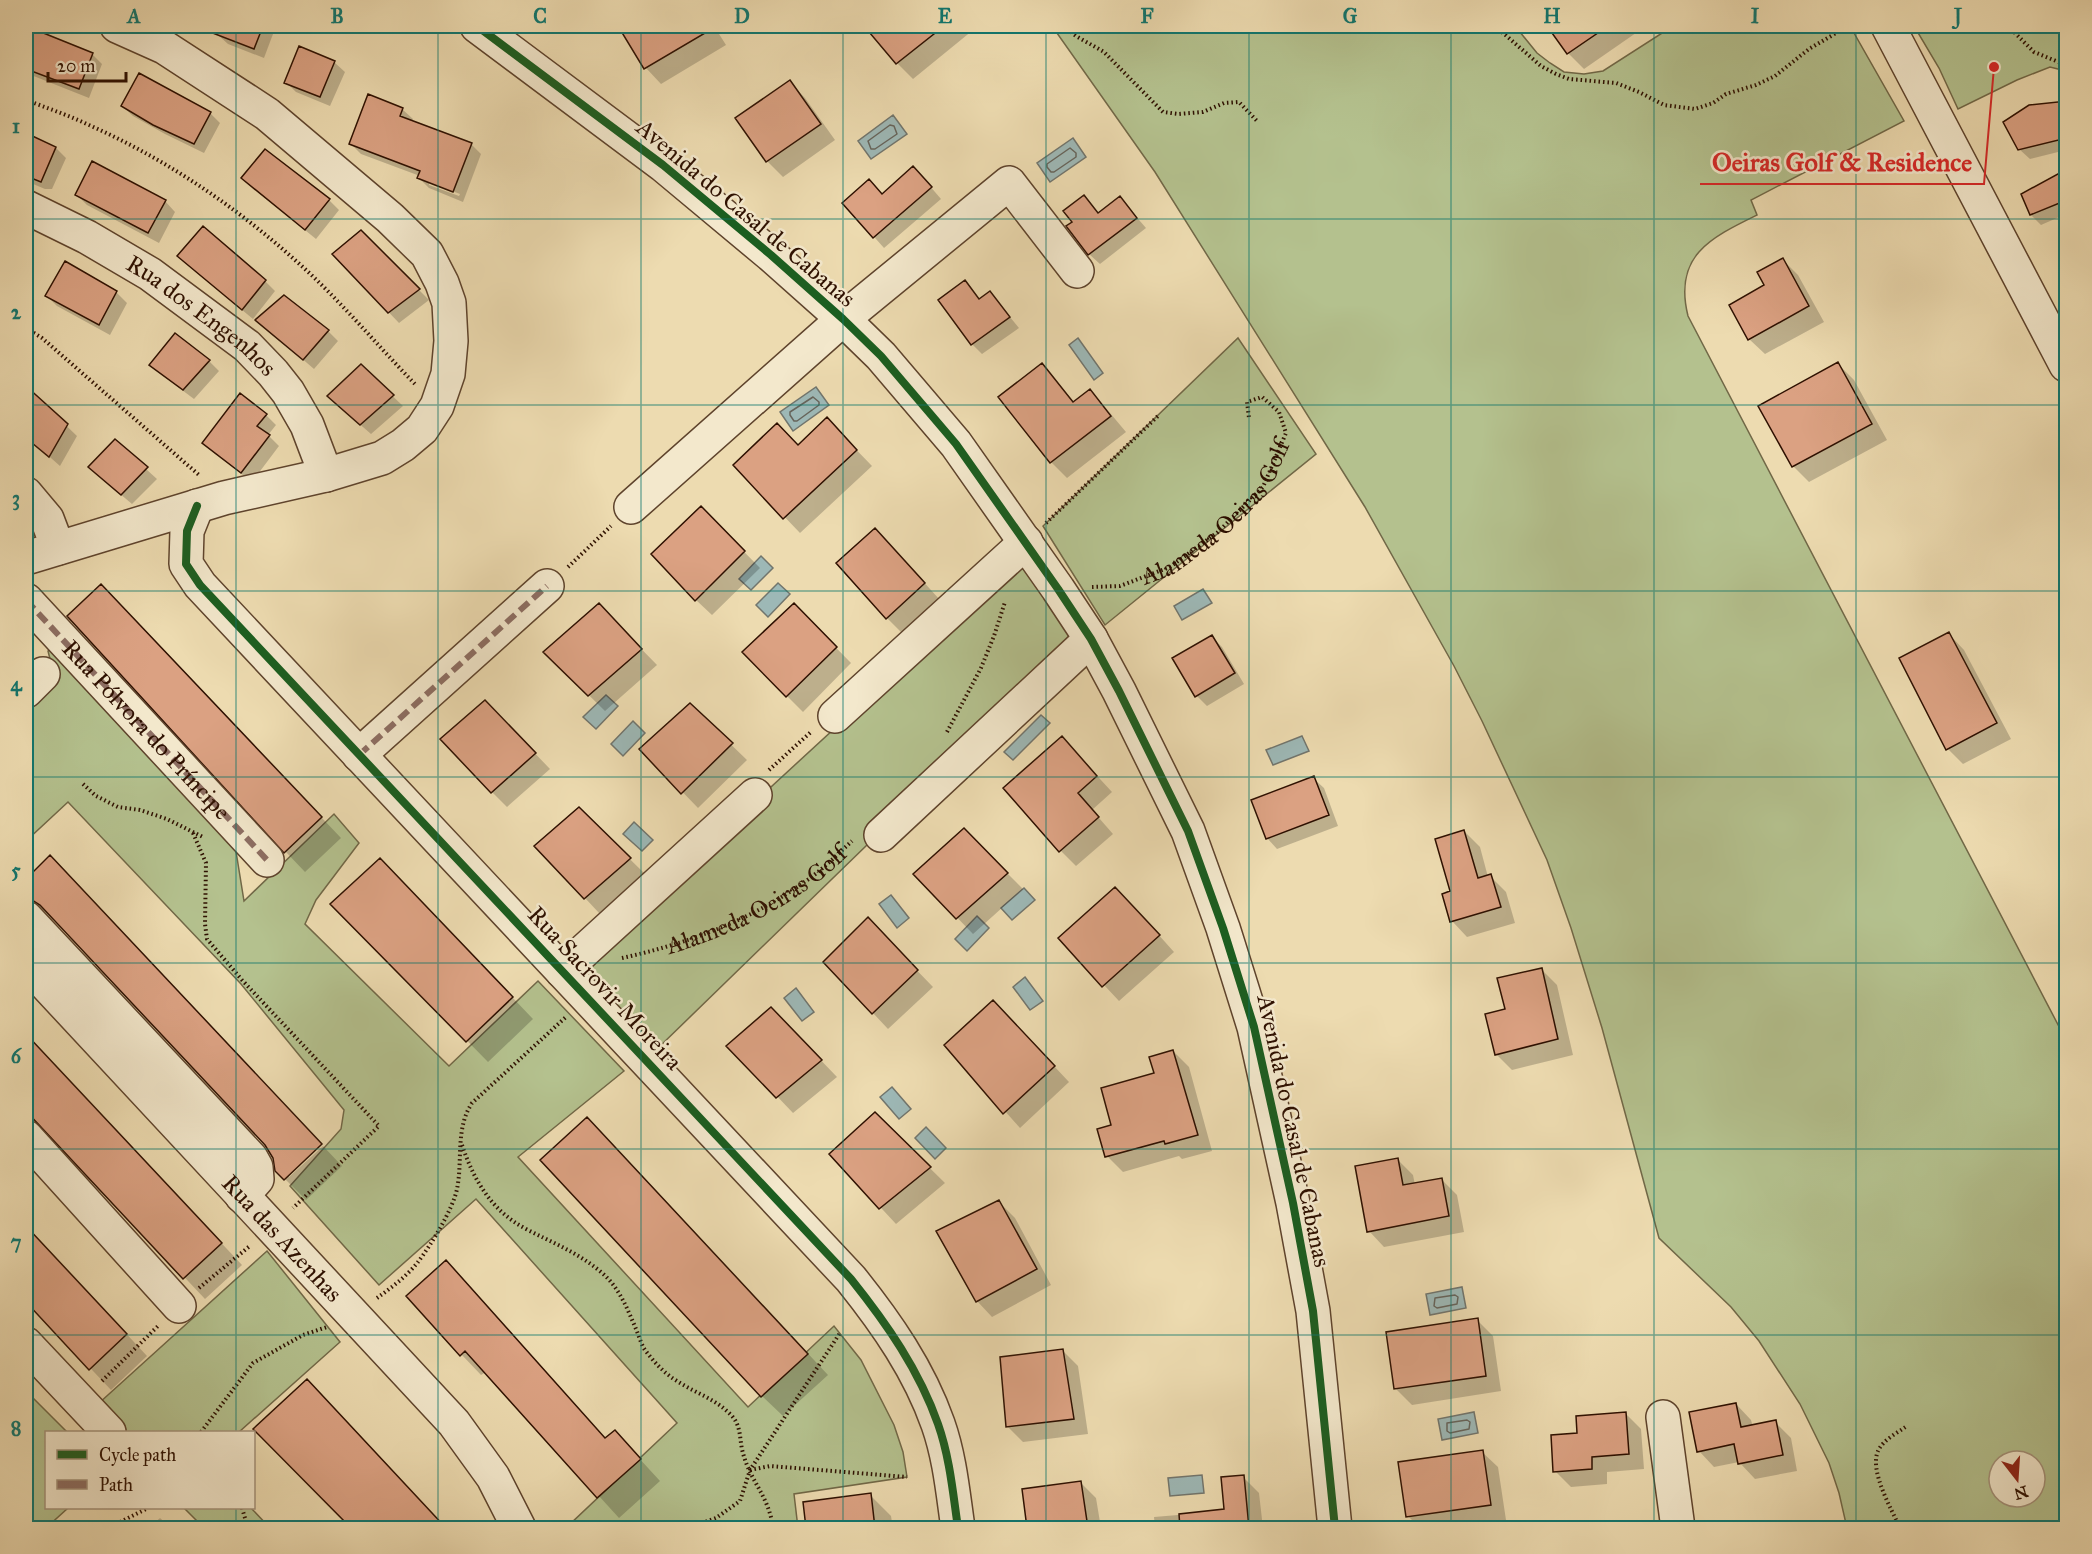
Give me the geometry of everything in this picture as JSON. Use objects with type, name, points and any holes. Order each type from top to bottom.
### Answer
[{"type":"street","points":[[26,558],[210,502],[326,475],[382,458],[404,445],[422,429],[437,405],[448,374],[451,341],[449,303],[442,283],[427,254],[390,218],[267,114],[164,47],[117,26]]},
{"type":"street","name":"Avenida do Casal de Cabanas","points":[[477,26],[663,165],[843,319],[881,356],[929,410],[967,459],[1091,639],[1188,831],[1223,928],[1254,1027],[1293,1203],[1313,1311],[1335,1528]]},
{"type":"street","points":[[1888,26],[2067,365]]},
{"type":"street","points":[[631,507],[843,319],[1009,183],[1077,271]]},
{"type":"street","name":"Rua dos Engenhos","points":[[26,207],[87,237],[150,274],[247,346],[288,392],[307,424],[326,475]]},
{"type":"street","points":[[26,494],[47,519],[57,548]]},
{"type":"street","points":[[186,564],[187,531],[210,502]]},
{"type":"street","name":"Rua Sacrovir Moreira","points":[[123,528],[152,536],[186,564],[200,585],[851,1279],[897,1340],[928,1399],[939,1426],[952,1481],[958,1528]]},
{"type":"street","points":[[835,716],[1026,542]]},
{"type":"street","points":[[359,755],[559,576]]},
{"type":"street","name":"Rua Pólvora do Príncipe","points":[[26,600],[256,849]]},
{"type":"street","points":[[867,837],[1091,639]]},
{"type":"street","name":"Alameda Oeiras Golf","points":[[562,971],[755,795]]},
{"type":"street","points":[[26,918],[252,1158],[256,1167],[257,1179],[242,1196]]},
{"type":"street","name":"Rua das Azenhas","points":[[26,963],[454,1423],[493,1477],[519,1528]]},
{"type":"street","points":[[26,1137],[178,1306]]},
{"type":"street","points":[[26,1344],[108,1431]]},
{"type":"street","points":[[1663,1417],[1678,1528]]},
{"type":"path","points":[[1064,26],[1076,36],[1104,52],[1163,112],[1179,114],[1203,111],[1224,103],[1239,102],[1257,120]]},
{"type":"path","points":[[1495,26],[1541,66],[1556,74],[1569,79],[1616,83],[1664,105],[1695,109],[1713,104],[1726,94],[1756,85],[1774,76],[1809,49],[1848,26]]},
{"type":"path","points":[[2008,26],[2034,52],[2067,65]]},
{"type":"path","points":[[26,100],[81,121],[116,138],[219,198],[303,267],[437,405]]},
{"type":"path","points":[[26,328],[182,459],[210,502]]},
{"type":"path","points":[[1026,542],[1158,416]]},
{"type":"path","points":[[559,576],[600,536]]},
{"type":"path","points":[[946,734],[981,668],[1006,598]]},
{"type":"path","points":[[755,795],[757,782],[824,720],[835,716]]},
{"type":"path","points":[[83,784],[96,796],[118,807],[140,810],[167,819],[209,840],[256,849]]},
{"type":"path","points":[[193,833],[206,863],[205,924],[207,939],[242,980],[379,1126],[272,1228]]},
{"type":"path","points":[[202,1431],[253,1364],[303,1335],[354,1317],[418,1262],[438,1232],[457,1190],[465,1114],[472,1103],[587,998]]},
{"type":"path","points":[[461,1143],[471,1172],[490,1201],[506,1216],[526,1229],[572,1250],[603,1273],[616,1287],[643,1347],[654,1361],[665,1373],[710,1398],[732,1416],[738,1426],[742,1452],[768,1504],[773,1528]]},
{"type":"path","points":[[631,1528],[640,1526],[687,1528],[716,1518],[740,1501],[750,1470],[840,1333]]},
{"type":"path","points":[[1900,1528],[1880,1483],[1875,1465],[1878,1451],[1886,1441],[1907,1426]]},
{"type":"path","points":[[750,1470],[770,1466],[907,1477]]},
{"type":"path","points":[[108,1528],[146,1509]]},
{"type":"path","points":[[242,1509],[248,1528]]},
{"type":"green space","points":[[1052,26],[1515,26],[1537,53],[1550,63],[1564,72],[1584,74],[1603,71],[1673,26],[1850,26],[1904,121],[1751,200],[1757,215],[1711,241],[1699,252],[1691,264],[1686,278],[1685,295],[1688,316],[2066,1040],[2066,1528],[1847,1528],[1829,1463],[1800,1404],[1759,1341],[1731,1307],[1659,1238],[1602,1028],[1547,860],[1454,666],[1365,507],[1155,172]]},
{"type":"green space","points":[[1914,26],[2066,26],[2066,71],[2050,67],[2017,80],[1958,109],[1939,68]]},
{"type":"green space","points":[[1238,338],[1316,454],[1105,625],[1043,526]]},
{"type":"green space","points":[[1020,558],[1079,639],[656,1050],[574,968]]},
{"type":"green space","points":[[54,646],[234,839],[244,901],[334,814],[359,843],[316,900],[305,924],[449,1066],[538,981],[624,1071],[518,1157],[748,1407],[834,1326],[861,1360],[894,1425],[903,1452],[907,1477],[794,1494],[798,1528],[569,1528],[568,1526],[677,1423],[476,1199],[379,1285],[290,1186],[341,1129],[344,1110],[241,984],[68,802],[26,841],[26,711],[56,683],[48,651]]},
{"type":"green space","points":[[267,1251],[340,1342],[240,1431],[121,1431],[98,1404]]},
{"type":"green space","points":[[26,1391],[66,1431],[45,1431],[45,1509],[67,1509],[46,1528],[26,1528]]},
{"type":"green space","points":[[185,1509],[252,1509],[270,1528],[204,1528]]},
{"type":"water","points":[[893,115],[907,134],[871,159],[858,141]]},
{"type":"water","points":[[1073,138],[1086,157],[1050,182],[1037,163]]},
{"type":"water","points":[[1078,338],[1103,373],[1094,380],[1069,345]]},
{"type":"water","points":[[816,387],[829,405],[793,431],[780,412]]},
{"type":"water","points":[[761,556],[773,568],[751,590],[739,579]]},
{"type":"water","points":[[778,583],[790,594],[768,617],[756,605]]},
{"type":"water","points":[[1203,589],[1212,603],[1182,620],[1174,606]]},
{"type":"water","points":[[606,695],[618,706],[596,729],[583,717]]},
{"type":"water","points":[[1041,715],[1050,723],[1013,760],[1004,752]]},
{"type":"water","points":[[633,721],[645,733],[623,756],[611,744]]},
{"type":"water","points":[[1302,736],[1309,751],[1273,765],[1266,750]]},
{"type":"water","points":[[634,822],[653,840],[642,851],[623,834]]},
{"type":"water","points":[[1024,888],[1035,900],[1012,920],[1001,908]]},
{"type":"water","points":[[891,895],[909,918],[897,928],[879,904]]},
{"type":"water","points":[[977,916],[989,928],[967,951],[955,939]]},
{"type":"water","points":[[1025,977],[1043,1001],[1030,1010],[1013,987]]},
{"type":"water","points":[[796,988],[814,1012],[802,1021],[784,998]]},
{"type":"water","points":[[892,1087],[911,1109],[899,1119],[880,1097]]},
{"type":"water","points":[[926,1127],[946,1148],[935,1159],[915,1138]]},
{"type":"water","points":[[1462,1287],[1466,1308],[1430,1315],[1426,1294]]},
{"type":"water","points":[[1474,1412],[1478,1433],[1442,1440],[1438,1419]]},
{"type":"water","points":[[1202,1475],[1204,1493],[1170,1496],[1168,1478]]},
{"type":"building","points":[[26,26],[93,53],[79,89],[26,69]]},
{"type":"building","points":[[197,26],[263,26],[254,49]]},
{"type":"building","points":[[618,26],[717,26],[644,69]]},
{"type":"building","points":[[864,26],[944,26],[896,64]]},
{"type":"building","points":[[1547,26],[1608,26],[1567,54]]},
{"type":"building","points":[[299,46],[335,61],[320,97],[284,83]]},
{"type":"building","points":[[139,73],[211,112],[194,144],[153,125],[121,106]]},
{"type":"building","points":[[790,80],[821,124],[766,162],[735,118]]},
{"type":"building","points":[[368,94],[403,108],[400,116],[472,143],[453,192],[417,178],[420,171],[349,144]]},
{"type":"building","points":[[2067,101],[2067,138],[2018,150],[2003,122],[2029,105]]},
{"type":"building","points":[[26,133],[56,147],[41,182],[26,176]]},
{"type":"building","points":[[265,149],[330,199],[305,230],[241,178]]},
{"type":"building","points":[[92,161],[166,200],[148,233],[75,195]]},
{"type":"building","points":[[913,166],[932,187],[873,238],[842,203],[869,179],[882,194]]},
{"type":"building","points":[[2067,169],[2067,200],[2030,215],[2021,194]]},
{"type":"building","points":[[1084,195],[1098,213],[1120,196],[1137,218],[1088,255],[1066,226],[1072,222],[1063,211]]},
{"type":"building","points":[[203,226],[266,280],[242,310],[177,256]]},
{"type":"building","points":[[361,230],[420,289],[388,313],[332,254]]},
{"type":"building","points":[[1783,258],[1809,306],[1748,340],[1729,305],[1764,285],[1757,272]]},
{"type":"building","points":[[65,261],[117,291],[99,325],[45,296]]},
{"type":"building","points":[[965,280],[979,299],[990,291],[1010,317],[971,345],[938,300]]},
{"type":"building","points":[[284,295],[329,330],[303,360],[255,320]]},
{"type":"building","points":[[175,333],[210,360],[183,390],[149,365]]},
{"type":"building","points":[[1838,362],[1872,424],[1792,467],[1758,406]]},
{"type":"building","points":[[1042,363],[1073,402],[1090,389],[1111,416],[1050,463],[998,397]]},
{"type":"building","points":[[361,364],[394,395],[360,425],[327,396]]},
{"type":"building","points":[[26,386],[68,424],[49,457],[26,438]]},
{"type":"building","points":[[240,393],[267,414],[257,426],[270,435],[241,473],[202,443]]},
{"type":"building","points":[[827,417],[857,450],[783,519],[733,465],[777,423],[798,445]]},
{"type":"building","points":[[115,439],[148,467],[121,495],[88,467]]},
{"type":"building","points":[[701,506],[745,551],[695,601],[651,554]]},
{"type":"building","points":[[875,528],[925,583],[886,619],[836,563]]},
{"type":"building","points":[[101,584],[322,817],[284,853],[67,616]]},
{"type":"building","points":[[599,603],[642,649],[588,696],[543,652]]},
{"type":"building","points":[[794,603],[837,647],[786,697],[742,652]]},
{"type":"building","points":[[1949,632],[1997,723],[1946,750],[1899,658]]},
{"type":"building","points":[[1212,635],[1235,673],[1195,697],[1172,658]]},
{"type":"building","points":[[485,700],[536,753],[491,793],[440,739]]},
{"type":"building","points":[[690,703],[733,743],[681,794],[639,749]]},
{"type":"building","points":[[1062,736],[1097,776],[1078,793],[1099,817],[1059,852],[1003,788]]},
{"type":"building","points":[[1314,776],[1329,815],[1266,839],[1251,800]]},
{"type":"building","points":[[579,807],[631,858],[584,899],[534,846]]},
{"type":"building","points":[[964,828],[1008,873],[956,919],[913,874]]},
{"type":"building","points":[[1464,830],[1478,878],[1491,874],[1501,907],[1450,922],[1442,894],[1450,891],[1435,839]]},
{"type":"building","points":[[50,855],[322,1144],[284,1180],[275,1171],[273,1158],[265,1145],[40,905],[32,900],[26,900],[26,879]]},
{"type":"building","points":[[380,858],[513,997],[466,1042],[330,904]]},
{"type":"building","points":[[1115,887],[1160,935],[1102,987],[1058,938]]},
{"type":"building","points":[[868,917],[918,970],[872,1014],[823,962]]},
{"type":"building","points":[[1542,968],[1558,1039],[1495,1055],[1485,1014],[1505,1009],[1497,978]]},
{"type":"building","points":[[993,1000],[1055,1066],[1003,1114],[944,1045]]},
{"type":"building","points":[[771,1007],[822,1060],[776,1098],[726,1046]]},
{"type":"building","points":[[26,1034],[222,1243],[183,1279],[26,1111]]},
{"type":"building","points":[[1173,1050],[1198,1135],[1165,1144],[1164,1141],[1105,1157],[1097,1129],[1111,1125],[1101,1088],[1154,1073],[1149,1057]]},
{"type":"building","points":[[875,1112],[931,1167],[879,1209],[829,1154]]},
{"type":"building","points":[[587,1117],[808,1354],[761,1397],[540,1160]]},
{"type":"building","points":[[1398,1158],[1403,1185],[1442,1178],[1449,1216],[1367,1232],[1355,1166]]},
{"type":"building","points":[[999,1200],[1037,1269],[976,1302],[936,1231]]},
{"type":"building","points":[[26,1226],[127,1334],[89,1370],[26,1302]]},
{"type":"building","points":[[446,1260],[605,1438],[615,1430],[641,1459],[597,1498],[465,1351],[460,1356],[406,1296]]},
{"type":"building","points":[[1478,1318],[1486,1376],[1394,1389],[1386,1332]]},
{"type":"building","points":[[1063,1349],[1074,1419],[1006,1427],[1000,1357]]},
{"type":"building","points":[[307,1379],[446,1528],[351,1528],[253,1429]]},
{"type":"building","points":[[1736,1403],[1741,1427],[1776,1420],[1783,1455],[1738,1464],[1734,1444],[1697,1452],[1689,1412]]},
{"type":"building","points":[[1626,1412],[1629,1454],[1592,1457],[1592,1469],[1553,1472],[1551,1435],[1577,1433],[1576,1416]]},
{"type":"building","points":[[1483,1450],[1491,1505],[1406,1517],[1398,1462]]},
{"type":"building","points":[[1244,1475],[1249,1528],[1180,1528],[1179,1514],[1224,1509],[1221,1477]]},
{"type":"building","points":[[1081,1481],[1088,1528],[1027,1528],[1022,1489]]},
{"type":"building","points":[[871,1493],[875,1528],[806,1528],[803,1502]]},
{"type":"marked path","points":[[359,755],[547,586]]},
{"type":"marked path","points":[[26,600],[267,860]]},
{"type":"cycle path","points":[[477,26],[663,165],[771,255],[881,356],[956,444],[1091,639],[1188,831],[1223,928],[1254,1027],[1293,1203],[1313,1311],[1335,1528]]},
{"type":"cycle path","points":[[197,506],[187,531],[186,564],[200,585],[851,1279],[877,1313],[912,1366],[938,1424],[948,1463],[958,1528]]},
{"type":"place","name":"Oeiras Golf & Residence","points":[[1994,67]]}]
